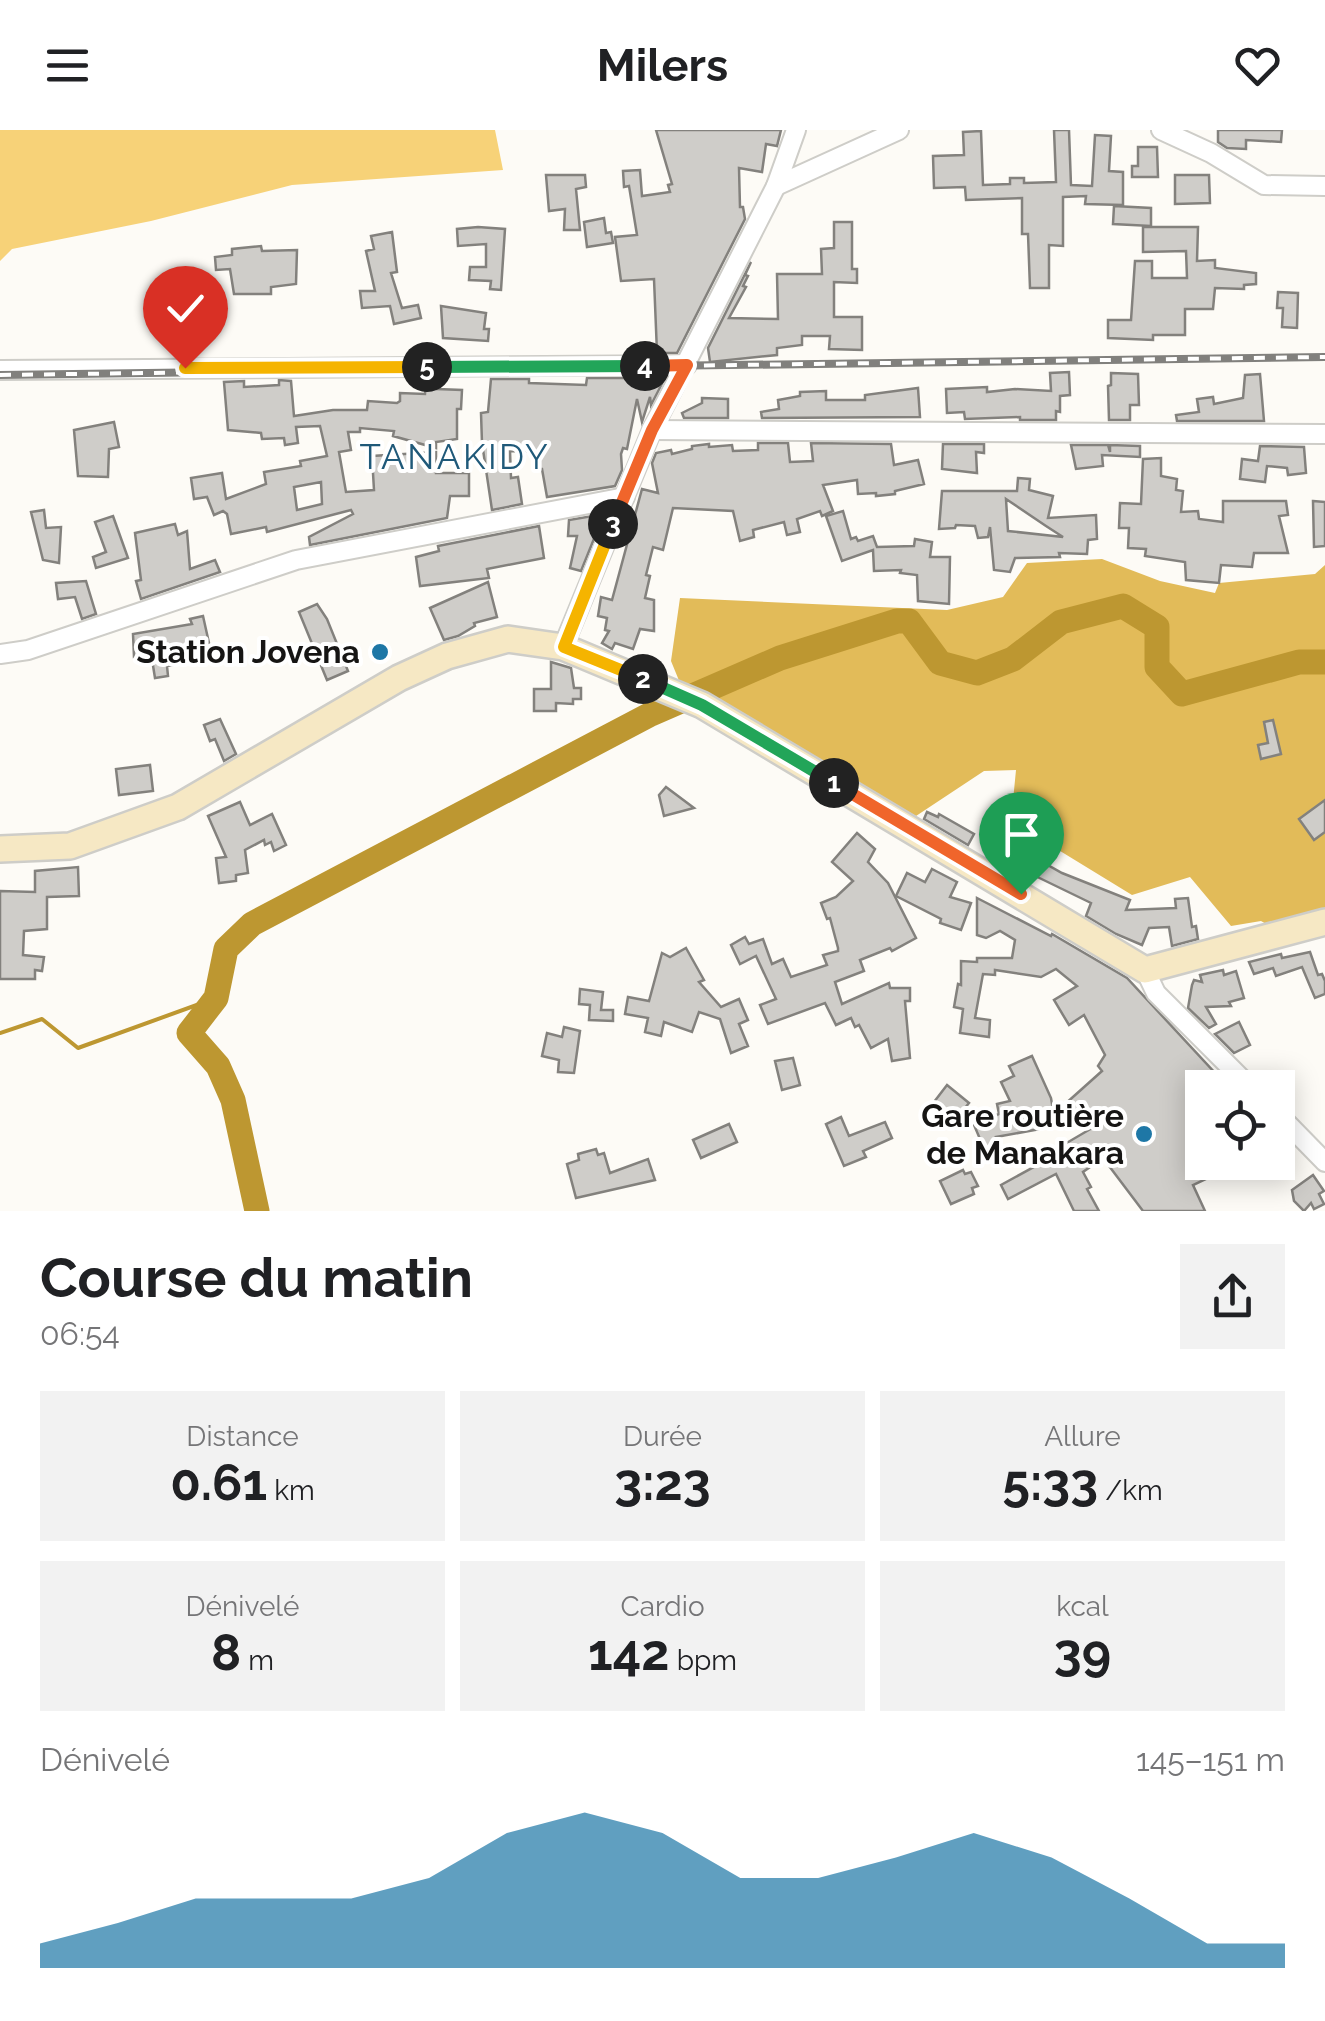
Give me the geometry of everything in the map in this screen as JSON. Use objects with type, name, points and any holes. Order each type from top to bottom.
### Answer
[{"type":"main road","points":[[0,849],[70,846],[178,807],[399,678],[447,656],[508,639],[564,647],[702,705],[1145,970],[1325,922]]},
{"type":"street","points":[[564,647],[652,430],[776,186],[796,130]]},
{"type":"street","points":[[776,186],[899,130]]},
{"type":"street","points":[[1161,130],[1264,185],[1325,186]]},
{"type":"street","points":[[0,370],[687,365]]},
{"type":"street","points":[[652,430],[1325,434]]},
{"type":"street","points":[[0,654],[28,650],[296,560],[625,496]]},
{"type":"street","points":[[1145,970],[1156,993],[1232,1070]]},
{"type":"street","points":[[1295,1131],[1325,1162]]},
{"type":"shaded area","points":[[0,130],[495,130],[503,170],[292,185],[151,221],[12,249],[0,261]]},
{"type":"shaded area","points":[[1102,559],[1160,581],[1215,593],[1219,583],[1315,574],[1325,565],[1325,916],[1277,930],[1261,921],[1231,926],[1190,877],[1132,895],[1011,821],[1016,770],[984,771],[916,816],[680,683],[671,661],[680,598],[947,610],[1003,597],[1027,563]]},
{"type":"building","points":[[656,130],[781,130],[777,146],[766,144],[762,172],[739,168],[740,207],[745,219],[677,353],[657,353],[654,279],[621,281],[615,237],[637,235],[623,171],[640,170],[642,196],[670,192],[668,185],[672,184]]},
{"type":"building","points":[[1054,130],[1069,130],[1071,185],[1092,186],[1095,135],[1111,136],[1109,171],[1123,172],[1123,205],[1085,204],[1086,196],[1063,197],[1063,246],[1049,245],[1049,288],[1030,288],[1028,234],[1022,234],[1022,198],[966,200],[965,187],[934,188],[933,156],[964,155],[963,132],[981,131],[983,185],[1010,184],[1010,178],[1024,178],[1024,183],[1056,182]]},
{"type":"building","points":[[1218,130],[1282,130],[1281,142],[1246,140],[1246,149],[1227,148],[1218,142]]},
{"type":"building","points":[[1138,147],[1157,147],[1158,177],[1132,177],[1132,166],[1138,166]]},
{"type":"building","points":[[546,175],[585,175],[586,187],[576,189],[580,230],[564,230],[565,209],[549,211]]},
{"type":"building","points":[[1175,175],[1209,175],[1210,203],[1175,204]]},
{"type":"building","points":[[1114,206],[1151,208],[1151,226],[1113,224]]},
{"type":"building","points":[[604,218],[606,233],[611,232],[613,243],[587,247],[584,222]]},
{"type":"building","points":[[834,222],[852,222],[852,269],[857,269],[857,283],[834,282],[834,317],[862,317],[862,350],[829,349],[830,336],[802,336],[802,345],[777,348],[777,355],[710,362],[708,348],[751,262],[745,275],[746,287],[729,318],[778,319],[777,274],[822,274],[821,249],[834,248]]},
{"type":"building","points":[[1143,227],[1198,227],[1197,261],[1215,260],[1215,268],[1256,273],[1256,284],[1244,285],[1244,289],[1215,288],[1213,309],[1185,309],[1185,335],[1153,335],[1153,340],[1108,338],[1108,320],[1131,320],[1135,261],[1152,261],[1152,278],[1187,278],[1186,251],[1143,252]]},
{"type":"building","points":[[457,229],[505,229],[501,290],[490,289],[491,281],[469,280],[470,267],[486,267],[486,244],[458,246]]},
{"type":"building","points":[[392,232],[397,272],[391,273],[402,308],[418,305],[421,318],[394,324],[390,306],[362,308],[360,291],[375,291],[366,251],[374,249],[371,236]]},
{"type":"building","points":[[261,246],[262,251],[297,250],[296,284],[271,287],[271,294],[234,294],[230,269],[216,270],[215,257],[232,255],[232,249]]},
{"type":"building","points":[[1278,292],[1298,293],[1297,328],[1282,327],[1283,308],[1277,308]]},
{"type":"building","points":[[441,306],[486,313],[484,329],[489,329],[488,341],[443,338]]},
{"type":"building","points":[[1069,372],[1070,395],[1060,396],[1056,420],[965,419],[964,412],[947,413],[946,389],[1051,391],[1050,373]]},
{"type":"building","points":[[1111,373],[1138,374],[1139,405],[1130,405],[1130,420],[1109,420]]},
{"type":"building","points":[[1260,374],[1264,421],[1177,421],[1176,415],[1199,412],[1197,399],[1213,397],[1214,404],[1243,398],[1245,375]]},
{"type":"building","points":[[587,378],[665,378],[651,405],[650,397],[642,422],[637,399],[615,486],[547,497],[542,469],[537,469],[537,452],[510,451],[511,478],[518,477],[522,504],[492,510],[481,413],[488,412],[491,379],[586,385]]},
{"type":"building","points":[[426,379],[435,379],[437,389],[462,390],[461,409],[457,409],[457,439],[436,442],[436,448],[393,436],[394,431],[360,428],[360,432],[348,432],[351,450],[339,452],[346,492],[374,490],[372,456],[436,452],[436,473],[469,473],[469,496],[450,496],[447,518],[310,545],[309,537],[353,514],[351,510],[267,532],[266,527],[231,534],[227,514],[223,511],[214,515],[207,497],[194,499],[191,478],[222,473],[226,499],[266,484],[264,472],[301,466],[300,461],[327,456],[320,426],[296,427],[298,443],[285,445],[284,438],[262,439],[261,433],[228,430],[224,382],[244,381],[244,387],[291,381],[294,416],[367,410],[368,401],[397,403],[400,393],[425,394]],"holes":[[[321,482],[322,504],[297,510],[294,487]]]},
{"type":"building","points":[[918,388],[920,417],[762,418],[761,412],[779,409],[778,400],[800,396],[800,392],[826,391],[826,400],[865,400],[865,395]]},
{"type":"building","points":[[702,398],[728,399],[728,418],[684,418],[682,413],[702,403]]},
{"type":"building","points":[[114,422],[119,447],[109,449],[108,477],[78,476],[74,430]]},
{"type":"building","points":[[758,443],[788,443],[790,462],[813,461],[811,443],[891,444],[894,465],[918,460],[924,484],[876,496],[858,494],[857,480],[823,485],[833,511],[797,519],[800,532],[787,535],[784,522],[753,530],[754,537],[740,541],[733,511],[673,508],[663,550],[653,547],[646,575],[650,576],[645,598],[654,600],[654,631],[640,629],[633,649],[615,643],[612,649],[602,643],[609,631],[605,630],[607,618],[598,616],[601,597],[612,600],[642,489],[658,493],[652,463],[656,453],[671,450],[672,454],[709,444],[732,445],[733,451],[758,450]]},
{"type":"building","points":[[943,444],[984,444],[984,453],[976,452],[977,473],[942,469]]},
{"type":"building","points":[[1071,445],[1108,445],[1110,452],[1110,445],[1140,446],[1140,457],[1102,455],[1103,466],[1076,469]]},
{"type":"building","points":[[1260,446],[1304,447],[1306,473],[1288,475],[1287,468],[1267,466],[1265,482],[1240,479],[1242,459],[1258,461]]},
{"type":"building","points":[[1161,458],[1161,476],[1177,479],[1176,490],[1183,491],[1181,512],[1198,511],[1199,519],[1223,522],[1223,501],[1286,501],[1288,515],[1279,516],[1288,553],[1254,553],[1252,567],[1221,565],[1219,583],[1186,580],[1185,562],[1145,556],[1146,549],[1128,548],[1129,528],[1119,528],[1120,503],[1141,504],[1143,459]]},
{"type":"building","points":[[1018,478],[1030,479],[1029,490],[1053,496],[1048,518],[1096,515],[1097,539],[1088,540],[1087,554],[1015,558],[1010,572],[994,570],[990,527],[988,537],[978,538],[975,526],[939,529],[942,491],[1017,491]],"holes":[[[1006,499],[1063,537],[1008,531]]]},
{"type":"building","points":[[1313,501],[1325,502],[1325,546],[1314,547]]},
{"type":"building","points":[[44,510],[46,528],[61,527],[59,563],[43,560],[31,512]]},
{"type":"building","points":[[843,511],[851,539],[873,536],[877,547],[914,546],[915,539],[932,542],[930,557],[950,557],[949,604],[918,601],[917,575],[900,573],[901,570],[874,571],[873,550],[842,561],[826,516]]},
{"type":"building","points":[[604,514],[581,571],[570,568],[577,536],[568,536],[569,520]]},
{"type":"building","points":[[113,516],[128,558],[96,568],[93,557],[106,552],[95,522]]},
{"type":"building","points":[[175,524],[178,535],[187,531],[190,569],[215,560],[220,572],[141,599],[136,581],[141,580],[135,533]]},
{"type":"building","points":[[539,526],[544,558],[487,569],[489,578],[420,586],[416,557],[439,551],[438,546]]},
{"type":"building","points":[[86,581],[96,614],[82,619],[75,597],[58,599],[56,583]]},
{"type":"building","points":[[488,582],[497,617],[474,623],[458,636],[444,640],[430,608]]},
{"type":"building","points":[[317,604],[348,671],[327,680],[299,612]]},
{"type":"building","points":[[203,616],[209,643],[195,646],[196,662],[167,666],[168,676],[155,678],[151,653],[134,657],[133,634],[192,624],[190,619]]},
{"type":"building","points":[[551,662],[571,668],[574,688],[581,688],[581,699],[573,699],[573,704],[556,703],[556,711],[534,711],[534,689],[551,689]]},
{"type":"building","points":[[220,719],[236,754],[224,761],[204,725]]},
{"type":"building","points":[[1273,720],[1281,754],[1261,759],[1258,745],[1268,743],[1264,722]]},
{"type":"building","points":[[150,765],[153,791],[119,795],[116,769]]},
{"type":"building","points":[[666,787],[694,808],[664,816],[659,795]]},
{"type":"building","points":[[1325,800],[1325,832],[1314,840],[1299,819]]},
{"type":"building","points":[[240,802],[250,825],[272,814],[286,845],[274,851],[271,842],[265,845],[264,840],[245,850],[248,873],[236,875],[236,881],[219,883],[216,858],[226,857],[208,816]]},
{"type":"building","points":[[927,812],[938,817],[939,814],[974,834],[968,845],[924,819]]},
{"type":"building","points":[[1009,831],[1027,840],[1024,847],[1041,856],[1039,860],[1130,900],[1126,910],[1176,908],[1175,899],[1188,898],[1198,939],[1172,946],[1169,927],[1149,928],[1142,945],[1116,934],[1086,916],[1091,903],[1025,871],[1021,877],[994,861],[999,854],[995,851]]},
{"type":"building","points":[[857,833],[875,849],[868,862],[888,883],[916,938],[892,951],[890,948],[860,960],[864,971],[835,982],[842,1004],[889,983],[890,988],[910,988],[910,1001],[905,1001],[910,1058],[892,1061],[888,1039],[871,1048],[859,1025],[855,1027],[851,1018],[836,1025],[825,1003],[768,1024],[760,1005],[776,999],[756,956],[740,964],[731,945],[745,937],[749,944],[763,939],[772,964],[783,959],[791,977],[827,965],[823,955],[838,948],[830,918],[827,919],[821,903],[836,897],[853,881],[832,862]]},
{"type":"building","points":[[78,867],[79,896],[47,897],[47,929],[24,931],[23,955],[44,957],[42,971],[35,970],[35,979],[0,979],[0,891],[35,892],[35,871]]},
{"type":"building","points":[[932,869],[957,882],[950,897],[971,903],[961,930],[940,923],[941,919],[896,896],[907,873],[925,882]]},
{"type":"building","points":[[977,898],[1052,934],[1127,978],[1212,1070],[1185,1070],[1185,1180],[1204,1180],[1193,1185],[1205,1211],[1143,1211],[1103,1158],[1083,1172],[1099,1211],[1074,1211],[1056,1174],[1008,1199],[1001,1185],[1061,1152],[1058,1148],[1116,1114],[1076,1122],[1064,1105],[1102,1071],[1098,1066],[1105,1055],[1084,1015],[1069,1025],[1054,1000],[1077,986],[1056,969],[1041,977],[995,970],[995,975],[983,974],[975,1018],[990,1020],[989,1037],[960,1033],[963,1009],[954,1007],[958,984],[961,985],[961,961],[1012,958],[1015,940],[1000,931],[986,938],[977,935]]},
{"type":"building","points":[[686,948],[704,980],[699,982],[721,1007],[739,999],[748,1020],[739,1024],[748,1046],[731,1053],[720,1019],[699,1012],[692,1032],[664,1022],[661,1036],[645,1032],[648,1018],[625,1014],[628,997],[649,1001],[662,953],[670,957]]},
{"type":"building","points":[[1310,952],[1318,975],[1322,974],[1325,981],[1325,994],[1315,998],[1302,967],[1276,976],[1273,968],[1254,974],[1249,962],[1281,954],[1282,958]]},
{"type":"building","points":[[1223,970],[1224,975],[1236,971],[1244,998],[1229,1002],[1231,1006],[1206,1007],[1216,1024],[1209,1028],[1188,1008],[1192,985],[1194,980],[1202,982],[1200,975]]},
{"type":"building","points":[[580,989],[603,992],[601,1010],[613,1010],[613,1021],[589,1020],[590,1005],[579,1004]]},
{"type":"building","points":[[1239,1022],[1250,1045],[1234,1053],[1215,1034]]},
{"type":"building","points":[[564,1027],[580,1031],[574,1073],[558,1072],[559,1060],[542,1056],[547,1033],[562,1037]]},
{"type":"building","points":[[1032,1056],[1051,1098],[1051,1127],[996,1137],[1002,1154],[989,1160],[974,1125],[999,1114],[997,1104],[1010,1101],[1001,1082],[1014,1076],[1009,1066]]},
{"type":"building","points":[[793,1058],[800,1085],[782,1090],[775,1061]]},
{"type":"building","points":[[947,1085],[969,1103],[956,1119],[934,1102]]},
{"type":"building","points":[[841,1117],[849,1136],[885,1122],[892,1138],[863,1151],[866,1157],[844,1166],[826,1124]]},
{"type":"building","points":[[729,1124],[737,1142],[701,1158],[693,1140]]},
{"type":"building","points":[[596,1149],[598,1155],[604,1153],[610,1173],[648,1159],[655,1180],[576,1198],[567,1164],[579,1160],[578,1154]]},
{"type":"building","points":[[963,1170],[965,1174],[971,1172],[978,1186],[972,1188],[974,1194],[951,1204],[940,1181]]},
{"type":"building","points":[[1313,1175],[1324,1191],[1319,1194],[1324,1204],[1314,1209],[1311,1203],[1304,1211],[1294,1201],[1292,1190]]},
{"type":"waterway","points":[[257,1211],[233,1100],[218,1066],[189,1033],[216,998],[226,949],[252,924],[651,714],[780,658],[897,621],[909,621],[940,663],[977,673],[1013,659],[1061,622],[1123,606],[1157,627],[1157,667],[1182,694],[1299,662],[1325,662]]},
{"type":"waterway","points":[[0,1033],[42,1019],[78,1048],[216,998]]},
{"type":"railway","points":[[0,375],[1325,357]]},
{"type":"place","name":"Station Jovena","points":[[380,652]]},
{"type":"place","name":"Gare routière de Manakara","points":[[1144,1134]]},
{"type":"district","name":"TANAKIDY","points":[[455,457]]},
{"type":"route","points":[[185,368],[687,365],[652,430],[564,647],[702,705],[1021,894]]}]
